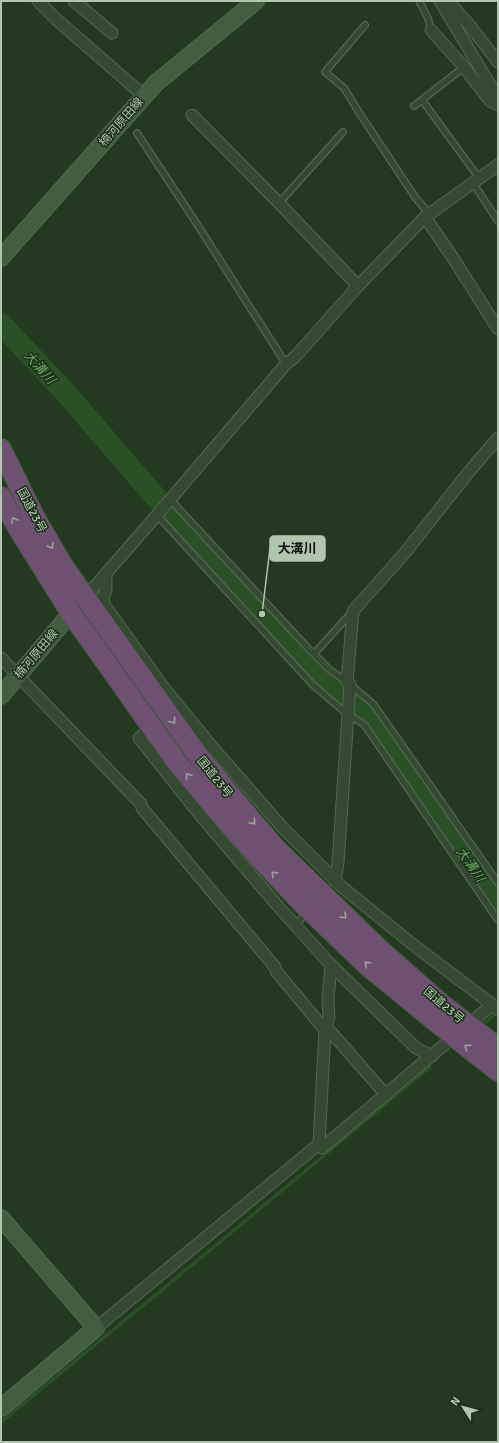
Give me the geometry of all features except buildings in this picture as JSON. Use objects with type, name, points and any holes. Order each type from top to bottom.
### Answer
[{"type":"highway","name":"国道23号","points":[[1,449],[36,518],[63,566],[197,754],[230,795],[276,849],[378,948],[440,1003],[498,1048]]},
{"type":"highway","name":"国道23号","points":[[1,497],[18,528],[71,613],[178,764],[235,831],[300,901],[369,967],[455,1038],[498,1071]]},
{"type":"main road","name":"楠河原田線","points":[[1,258],[144,95],[167,73],[256,1]]},
{"type":"main road","name":"楠河原田線","points":[[1,696],[71,613]]},
{"type":"main road","points":[[1,1218],[96,1328],[1,1408]]},
{"type":"street","points":[[38,1],[56,19],[144,95]]},
{"type":"street","points":[[74,1],[112,33]]},
{"type":"street","points":[[440,1],[498,98]]},
{"type":"street","points":[[448,1],[471,27],[498,62]]},
{"type":"street","points":[[431,30],[464,67],[490,101],[498,105]]},
{"type":"street","points":[[192,115],[358,286]]},
{"type":"street","points":[[71,613],[286,364],[295,357],[358,286],[427,216],[498,165]]},
{"type":"street","points":[[427,216],[498,329]]},
{"type":"street","points":[[334,883],[338,863],[353,611],[404,554],[498,438]]},
{"type":"street","points":[[106,574],[106,590],[103,598],[105,606],[164,688],[214,749],[282,827],[334,883],[495,1006],[475,1019]]},
{"type":"street","points":[[1,658],[141,804],[142,808],[275,967],[276,972],[325,1030],[331,1032],[386,1095]]},
{"type":"street","points":[[152,727],[139,738],[200,815],[299,922],[331,965],[416,1048],[432,1056]]},
{"type":"street","points":[[96,1328],[319,1144],[325,1030],[329,1017],[328,1000],[331,965]]},
{"type":"street","points":[[319,1144],[322,1148],[444,1045]]},
{"type":"lane","points":[[419,1],[428,18],[431,30]]},
{"type":"lane","points":[[365,25],[325,72],[344,88],[427,216]]},
{"type":"lane","points":[[414,106],[464,67]]},
{"type":"lane","points":[[422,100],[476,180],[498,221]]},
{"type":"lane","points":[[137,132],[200,227],[286,364]]},
{"type":"lane","points":[[279,203],[343,132]]},
{"type":"lane","points":[[170,499],[314,654],[330,670],[366,697],[381,713],[498,883]]},
{"type":"lane","points":[[158,514],[296,667],[324,695],[366,727],[498,920]]},
{"type":"lane","points":[[314,654],[353,611]]},
{"type":"waterway","name":"大溝川","points":[[1,324],[65,392],[158,500],[317,676],[340,696],[365,713],[377,727],[498,902]]},
{"type":"waterway","points":[[482,1025],[498,1012]]},
{"type":"waterway","points":[[1,1422],[430,1067]]},
{"type":"place","name":"大溝川","points":[[262,614]]}]
